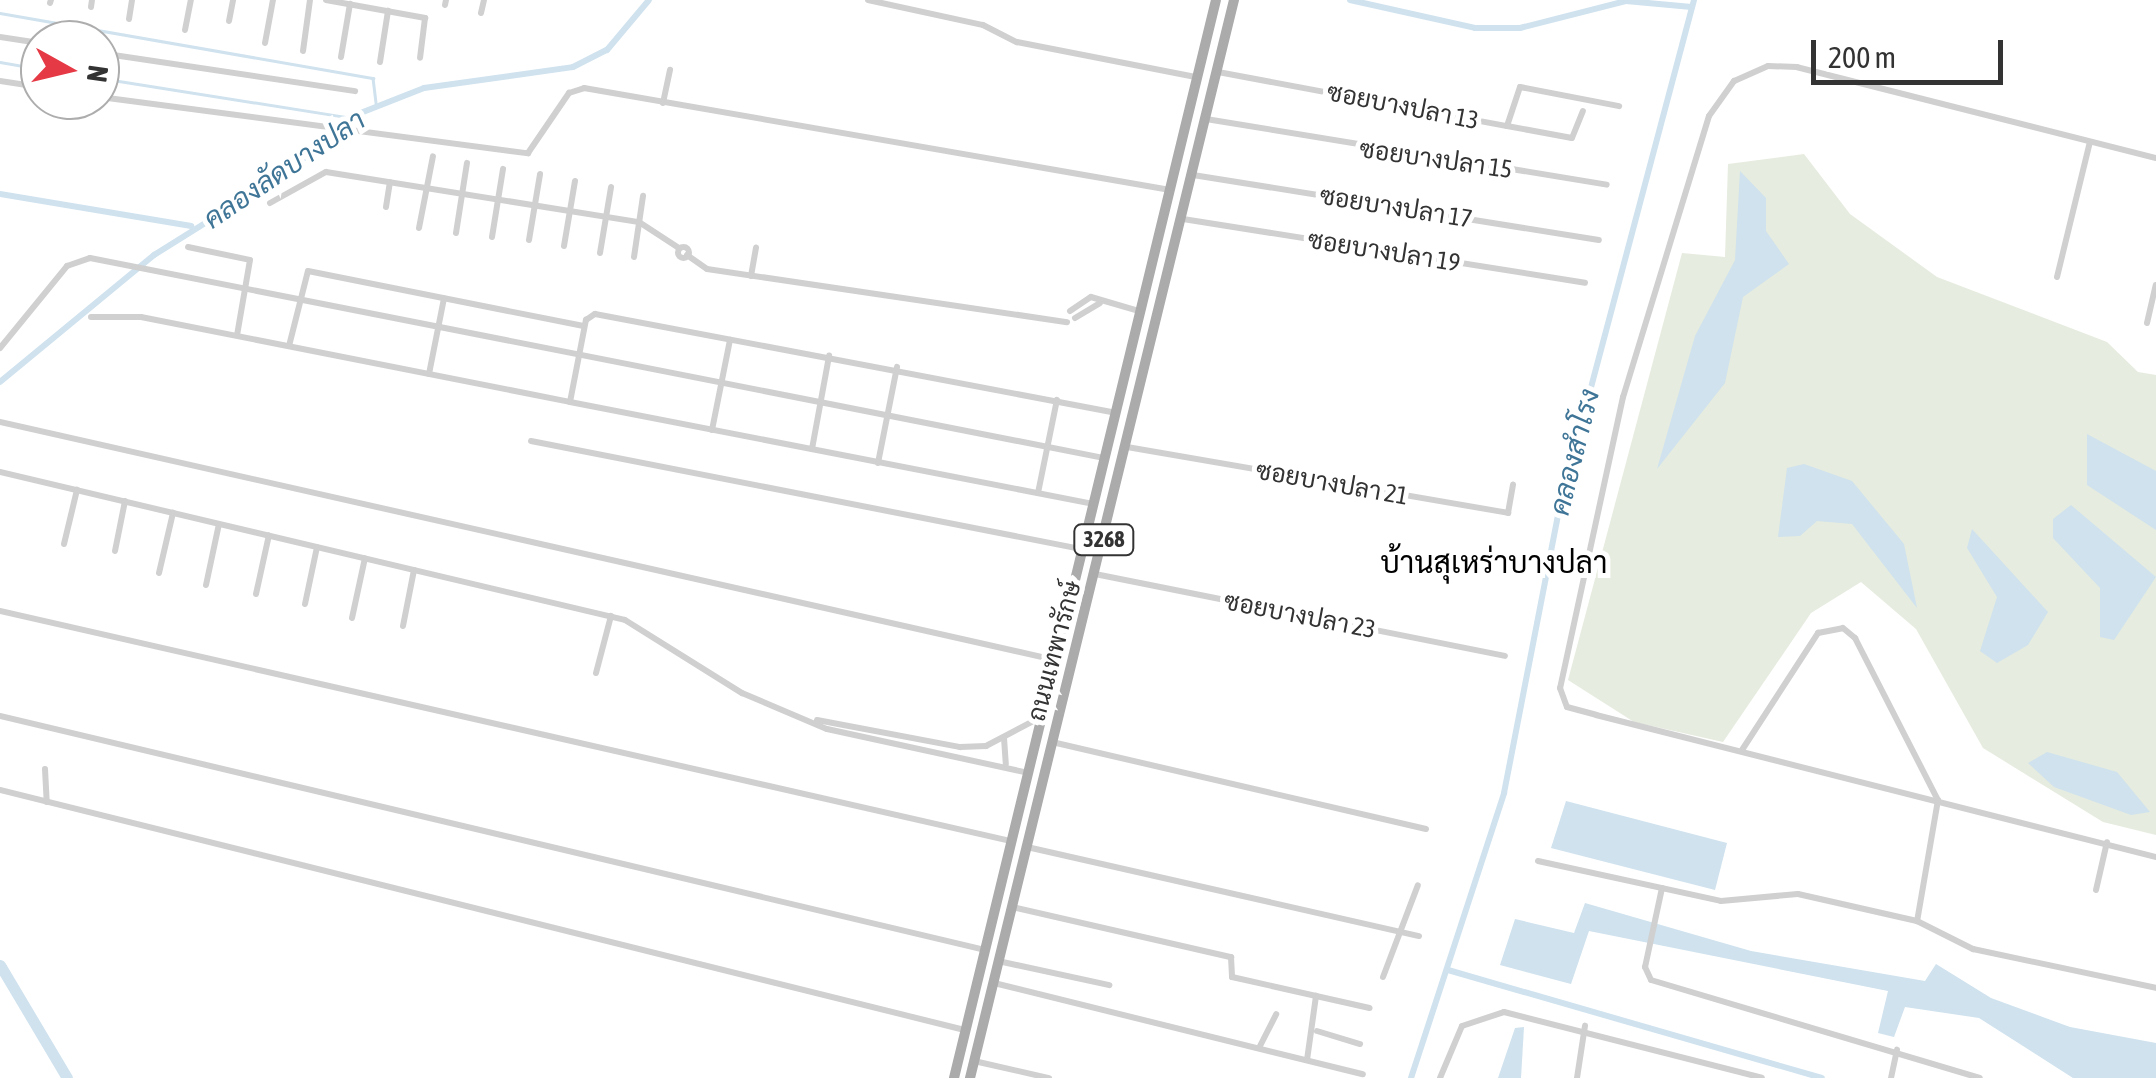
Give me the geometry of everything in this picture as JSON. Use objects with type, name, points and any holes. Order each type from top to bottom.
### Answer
[{"type":"main road","name":"ถนนเทพารักษ์","points":[[954,1078],[1216,0]]},
{"type":"main road","name":"ถนนเทพารักษ์","points":[[970,1078],[1236,2]]},
{"type":"main road","points":[[1003,875],[1018,878]]},
{"type":"street","points":[[129,20],[132,0]]},
{"type":"street","points":[[185,30],[191,0]]},
{"type":"street","points":[[230,22],[233,0]]},
{"type":"street","points":[[265,43],[273,0]]},
{"type":"street","points":[[303,50],[310,0]]},
{"type":"street","points":[[326,0],[426,20],[420,58]]},
{"type":"street","points":[[405,14],[407,0]]},
{"type":"street","points":[[481,13],[484,0]]},
{"type":"street","points":[[868,0],[982,25],[1012,41],[1198,78]]},
{"type":"street","points":[[341,57],[350,4]]},
{"type":"street","points":[[380,62],[388,11]]},
{"type":"street","points":[[120,56],[355,91]]},
{"type":"street","points":[[2156,158],[1785,65],[1749,72],[1719,97],[1603,466],[1560,688],[1567,706],[2156,857]]},
{"type":"street","points":[[664,103],[670,70]]},
{"type":"street","name":"ซอยบางปลา 13","points":[[1218,72],[1507,126],[1518,88],[1620,106]]},
{"type":"street","points":[[120,100],[268,125],[330,120],[528,153],[578,88],[1171,190]]},
{"type":"street","points":[[1507,126],[1572,138],[1584,111]]},
{"type":"street","name":"ซอยบางปลา 15","points":[[1206,119],[1606,185]]},
{"type":"street","points":[[2058,278],[2090,142]]},
{"type":"street","points":[[420,228],[432,156]]},
{"type":"street","points":[[456,233],[467,163]]},
{"type":"street","points":[[492,237],[502,169]]},
{"type":"street","points":[[270,203],[317,171],[639,222],[687,256],[751,276],[1055,323],[1092,297],[1142,312]]},
{"type":"street","points":[[529,240],[540,174]]},
{"type":"street","name":"ซอยบางปลา 17","points":[[1193,175],[1599,240]]},
{"type":"street","points":[[564,246],[575,180]]},
{"type":"street","points":[[386,208],[390,182]]},
{"type":"street","points":[[600,253],[611,186]]},
{"type":"street","points":[[634,256],[644,196]]},
{"type":"street","name":"ซอยบางปลา 19","points":[[1183,218],[1585,283]]},
{"type":"street","points":[[188,248],[248,258],[237,335]]},
{"type":"street","points":[[751,276],[756,248]]},
{"type":"street","points":[[0,348],[67,266],[122,263],[1106,458]]},
{"type":"street","points":[[289,346],[298,297],[308,271],[584,326]]},
{"type":"street","points":[[2148,323],[2156,284]]},
{"type":"street","points":[[429,374],[444,298]]},
{"type":"street","points":[[91,317],[101,310],[237,335],[1094,504]]},
{"type":"street","points":[[570,402],[584,326],[595,314],[897,367],[1117,413]]},
{"type":"street","points":[[712,430],[730,340]]},
{"type":"street","points":[[812,449],[828,356]]},
{"type":"street","points":[[878,463],[897,367]]},
{"type":"street","points":[[1038,493],[1057,400]]},
{"type":"street","points":[[0,422],[1055,660]]},
{"type":"street","points":[[531,441],[1083,549]]},
{"type":"street","name":"ซอยบางปลา 21","points":[[1127,448],[1508,513],[1512,484]]},
{"type":"street","points":[[0,472],[611,616],[658,635],[742,693],[816,720],[1006,764],[1028,773]]},
{"type":"street","points":[[64,544],[77,490]]},
{"type":"street","points":[[114,551],[125,501]]},
{"type":"street","points":[[159,574],[173,513]]},
{"type":"street","points":[[206,585],[219,524]]},
{"type":"street","points":[[256,594],[269,536]]},
{"type":"street","points":[[305,604],[317,547]]},
{"type":"street","points":[[352,618],[365,558]]},
{"type":"street","points":[[403,626],[414,570]]},
{"type":"street","name":"ซอยบางปลา 23","points":[[1095,574],[1505,656]]},
{"type":"street","points":[[0,611],[1011,841]]},
{"type":"street","points":[[596,673],[611,616]]},
{"type":"street","points":[[1742,750],[1818,633],[1843,628],[1938,800],[1917,920]]},
{"type":"street","points":[[0,716],[985,950]]},
{"type":"street","points":[[816,720],[986,746],[1042,718]]},
{"type":"street","points":[[1004,738],[1006,764]]},
{"type":"street","points":[[1051,742],[1426,829]]},
{"type":"street","points":[[986,746],[987,760]]},
{"type":"street","points":[[45,769],[48,802]]},
{"type":"street","points":[[0,790],[966,1030]]},
{"type":"street","points":[[2096,890],[2106,842]]},
{"type":"street","points":[[1026,847],[1419,936]]},
{"type":"street","points":[[1538,860],[1735,902],[1798,894],[1917,920],[1972,949],[2156,988]]},
{"type":"street","points":[[1384,976],[1418,885]]},
{"type":"street","points":[[1662,888],[1649,946],[1651,980],[1897,1050],[1980,1078]]},
{"type":"street","points":[[1011,907],[1231,957],[1232,977],[1370,1008]]},
{"type":"street","points":[[998,961],[1109,985]]},
{"type":"street","points":[[993,982],[1363,1074]]},
{"type":"street","points":[[1307,1060],[1316,1031],[1316,996]]},
{"type":"street","points":[[1259,1048],[1276,1014]]},
{"type":"street","points":[[1440,1078],[1462,1026],[1479,1014],[1586,1026],[1741,1075],[1762,1078]]},
{"type":"street","points":[[1578,1078],[1586,1026]]},
{"type":"street","points":[[1316,1031],[1360,1044]]},
{"type":"street","points":[[1891,1078],[1897,1050]]},
{"type":"street","points":[[974,1061],[1048,1078]]},
{"type":"shaded area","points":[[1804,154],[1850,214],[1937,277],[2107,342],[2138,372],[2156,375],[2156,835],[2103,822],[1983,748],[1916,629],[1861,582],[1811,613],[1723,742],[1634,722],[1568,680],[1682,253],[1725,257],[1728,164]]},
{"type":"water","points":[[1740,171],[1766,198],[1766,231],[1789,264],[1743,297],[1725,383],[1657,469],[1695,336],[1735,260]]},
{"type":"water","points":[[2087,434],[2156,471],[2156,530],[2087,485]]},
{"type":"water","points":[[1804,464],[1852,481],[1904,544],[1917,608],[1852,524],[1817,521],[1800,536],[1778,537],[1787,468]]},
{"type":"water","points":[[2071,505],[2156,577],[2114,640],[2100,637],[2100,588],[2053,538],[2053,519]]},
{"type":"water","points":[[1972,529],[2048,612],[2028,645],[1997,663],[1980,651],[1997,597],[1967,548]]},
{"type":"water","points":[[2047,752],[2117,772],[2150,812],[2131,815],[2054,787],[2028,763]]},
{"type":"water","points":[[1566,801],[1727,843],[1715,890],[1551,848]]},
{"type":"water","points":[[1585,903],[1751,951],[1925,981],[1936,964],[1991,998],[2070,1027],[2156,1043],[2156,1078],[2073,1078],[1979,1018],[1905,1007],[1894,1037],[1878,1033],[1888,991],[1589,931],[1571,984],[1500,965],[1515,919],[1574,933]]},
{"type":"water","points":[[1524,1027],[1521,1078],[1498,1078],[1515,1028]]},
{"type":"waterway","name":"คลองลัดบางปลา","points":[[0,382],[154,255],[287,172],[358,114],[424,88],[573,67],[607,50],[649,0]]},
{"type":"waterway","name":"คลองลัดบางปลา","points":[[1350,0],[1475,28],[1520,28],[1626,1],[1692,7]]},
{"type":"waterway","name":"คลองสำโรง","points":[[1411,1078],[1504,793],[1560,504],[1694,0]]},
{"type":"waterway","points":[[0,13],[373,78],[376,104]]},
{"type":"waterway","points":[[0,62],[20,66]]},
{"type":"waterway","points":[[120,81],[353,118]]},
{"type":"waterway","points":[[0,194],[191,226]]},
{"type":"waterway","points":[[0,965],[67,1078]]},
{"type":"waterway","points":[[1448,970],[1822,1078]]},
{"type":"district","name":"บ้านสุเหร่าบางปลา","points":[[1494,562]]}]
